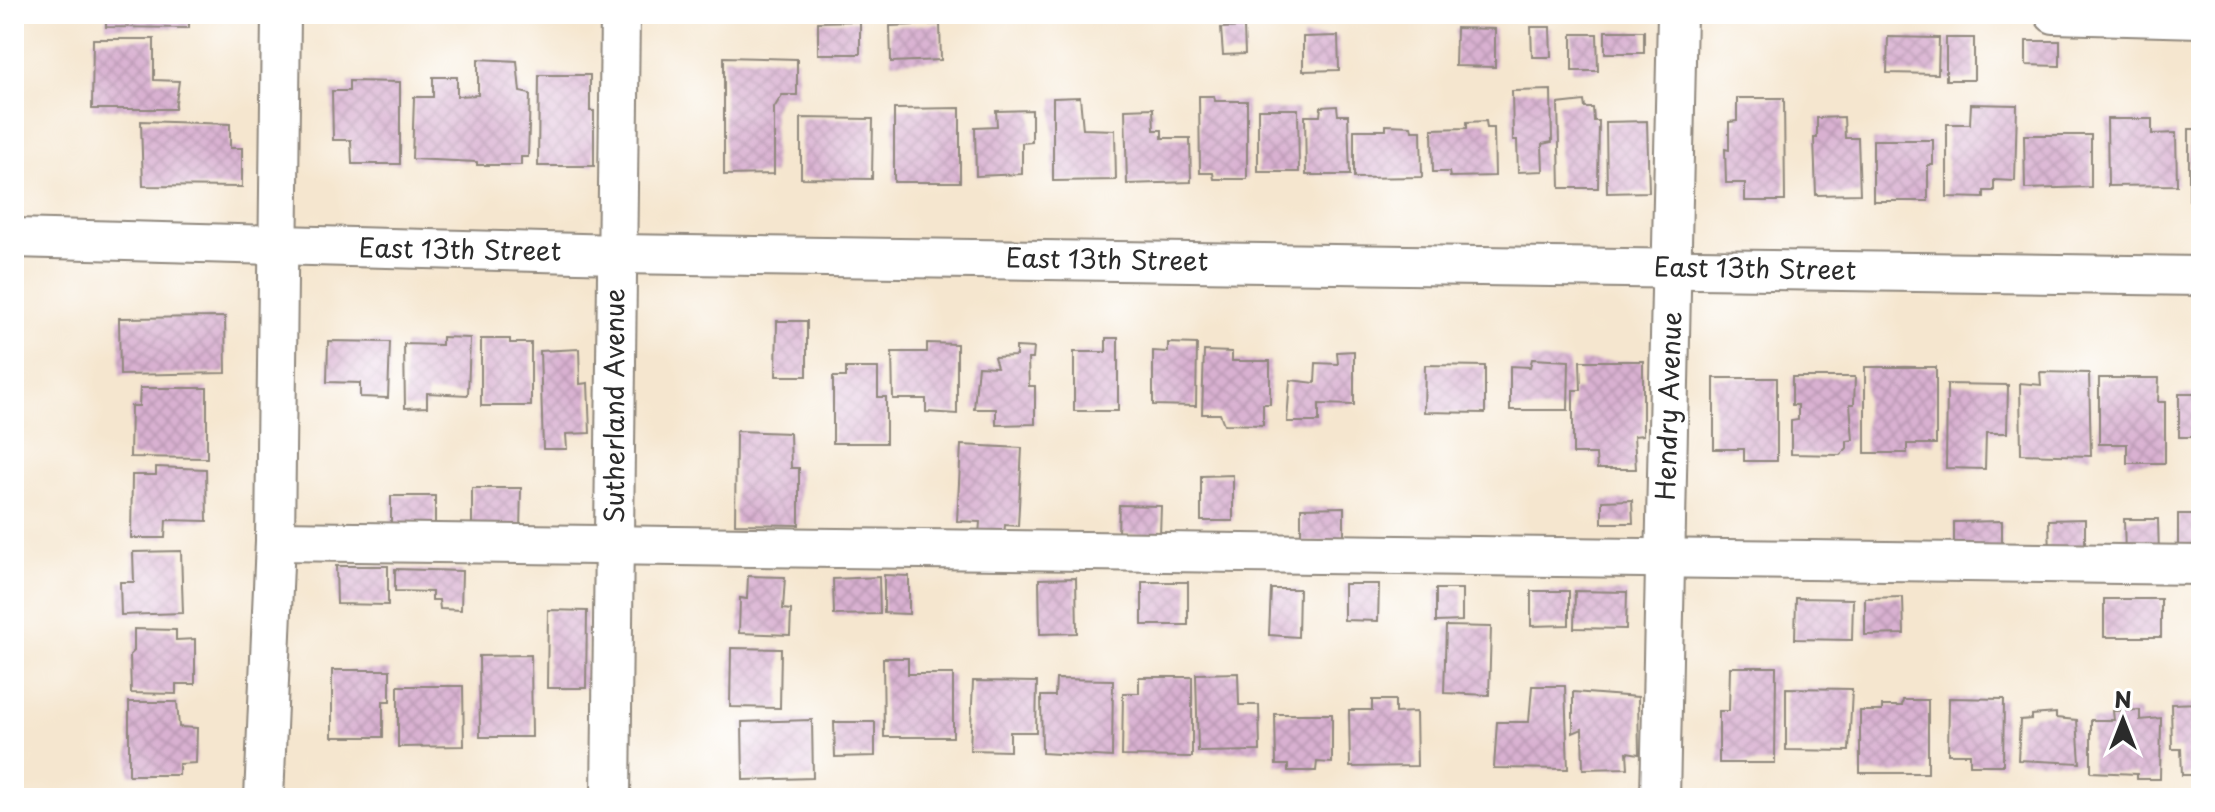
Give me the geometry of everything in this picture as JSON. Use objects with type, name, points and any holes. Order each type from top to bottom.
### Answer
[{"type":"street","points":[[264,798],[275,541],[281,14]]},
{"type":"street","name":"Sutherland Avenue","points":[[611,798],[620,14]]},
{"type":"street","name":"Hendry Avenue","points":[[1660,798],[1677,14]]},
{"type":"street","points":[[2054,14],[2201,18]]},
{"type":"street","name":"East 13th Street","points":[[14,238],[617,254],[2201,276]]},
{"type":"street","points":[[275,541],[2201,565]]},
{"type":"building","points":[[106,14],[189,14],[189,28],[106,27]]},
{"type":"building","points":[[860,21],[860,54],[818,54],[818,22]]},
{"type":"building","points":[[940,24],[941,60],[891,62],[890,26]]},
{"type":"building","points":[[1244,27],[1245,54],[1223,55],[1221,28]]},
{"type":"building","points":[[1531,27],[1550,27],[1551,57],[1532,57]]},
{"type":"building","points":[[1456,28],[1495,29],[1495,67],[1455,66]]},
{"type":"building","points":[[1605,31],[1644,31],[1644,53],[1605,53]]},
{"type":"building","points":[[1572,34],[1597,34],[1598,71],[1572,71]]},
{"type":"building","points":[[1338,36],[1339,70],[1303,71],[1303,37]]},
{"type":"building","points":[[1888,37],[1939,38],[1938,74],[1887,73]]},
{"type":"building","points":[[1946,38],[1974,38],[1974,80],[1946,80]]},
{"type":"building","points":[[93,39],[154,39],[154,80],[179,81],[175,109],[92,109]]},
{"type":"building","points":[[2026,41],[2060,41],[2060,66],[2026,65]]},
{"type":"building","points":[[724,57],[797,59],[797,95],[782,95],[774,108],[774,174],[724,175]]},
{"type":"building","points":[[478,59],[517,61],[520,92],[530,94],[528,157],[521,157],[521,165],[477,165],[477,162],[412,159],[414,97],[433,97],[433,77],[457,77],[457,96],[478,95]]},
{"type":"building","points":[[539,75],[590,75],[590,111],[594,111],[594,166],[538,166]]},
{"type":"building","points":[[349,81],[400,82],[400,164],[352,164],[351,140],[333,140],[332,91],[349,91]]},
{"type":"building","points":[[1551,90],[1552,142],[1542,144],[1543,171],[1518,172],[1517,140],[1513,140],[1512,91]]},
{"type":"building","points":[[1199,96],[1214,96],[1215,101],[1247,101],[1247,179],[1214,179],[1213,173],[1200,173]]},
{"type":"building","points":[[1080,97],[1083,129],[1115,130],[1116,180],[1053,181],[1053,98]]},
{"type":"building","points":[[1737,98],[1784,98],[1785,201],[1745,201],[1745,183],[1726,183],[1725,149],[1729,150],[1729,122],[1737,121]]},
{"type":"building","points":[[1584,101],[1585,108],[1593,108],[1594,121],[1599,121],[1598,188],[1560,188],[1558,104]]},
{"type":"building","points":[[1971,104],[2017,105],[2015,181],[1994,180],[1994,191],[1984,191],[1984,198],[1947,197],[1947,124],[1970,124]]},
{"type":"building","points":[[1337,106],[1338,115],[1348,115],[1350,175],[1306,175],[1305,116],[1320,116],[1321,107]]},
{"type":"building","points":[[960,108],[960,182],[894,182],[894,109]]},
{"type":"building","points":[[1153,108],[1154,130],[1162,130],[1162,138],[1190,138],[1191,182],[1127,184],[1125,109]]},
{"type":"building","points":[[1258,109],[1298,109],[1299,172],[1258,172]]},
{"type":"building","points":[[1032,110],[1032,142],[1022,143],[1022,174],[976,176],[975,127],[997,126],[996,111]]},
{"type":"building","points":[[1844,117],[1845,138],[1858,138],[1860,194],[1816,195],[1814,138],[1817,138],[1817,118]]},
{"type":"building","points":[[801,118],[873,119],[872,179],[801,178]]},
{"type":"building","points":[[2107,119],[2152,119],[2152,134],[2176,133],[2177,185],[2108,186]]},
{"type":"building","points":[[141,121],[230,124],[230,148],[242,148],[242,187],[143,186]]},
{"type":"building","points":[[1486,121],[1487,128],[1494,128],[1495,176],[1450,177],[1449,172],[1433,172],[1432,129],[1467,128],[1467,122]]},
{"type":"building","points":[[1647,121],[1649,192],[1607,193],[1606,122]]},
{"type":"building","points":[[1386,125],[1411,126],[1412,131],[1421,131],[1422,177],[1354,178],[1354,130],[1386,130]]},
{"type":"building","points":[[2189,129],[2201,129],[2201,200],[2189,200]]},
{"type":"building","points":[[2024,135],[2091,135],[2091,187],[2025,189]]},
{"type":"building","points":[[1873,140],[1933,140],[1933,165],[1928,165],[1928,201],[1873,201]]},
{"type":"building","points":[[225,317],[226,373],[120,375],[119,318]]},
{"type":"building","points":[[777,321],[807,321],[807,376],[776,376]]},
{"type":"building","points":[[442,337],[470,338],[468,395],[427,393],[427,407],[405,408],[404,344],[442,345]]},
{"type":"building","points":[[1106,338],[1118,338],[1118,411],[1074,411],[1074,352],[1106,352]]},
{"type":"building","points":[[481,339],[531,343],[531,406],[481,406]]},
{"type":"building","points":[[328,341],[390,342],[388,398],[360,397],[360,383],[327,382]]},
{"type":"building","points":[[927,343],[957,344],[957,414],[926,412],[926,399],[893,399],[892,352],[927,352]]},
{"type":"building","points":[[1168,343],[1197,344],[1196,406],[1153,405],[1153,351],[1168,352]]},
{"type":"building","points":[[1016,347],[1034,348],[1033,359],[1028,359],[1029,386],[1035,386],[1035,424],[996,425],[996,409],[974,409],[978,366],[997,367],[994,357],[1016,356]]},
{"type":"building","points":[[579,349],[580,384],[588,383],[590,433],[566,434],[567,449],[543,449],[540,351]]},
{"type":"building","points":[[1204,351],[1232,352],[1232,361],[1270,361],[1270,404],[1263,404],[1263,425],[1224,424],[1220,414],[1202,414]]},
{"type":"building","points":[[1354,351],[1354,405],[1319,404],[1319,422],[1287,422],[1290,380],[1315,383],[1316,363],[1338,364],[1337,352]]},
{"type":"building","points":[[1532,359],[1569,361],[1568,410],[1510,410],[1510,366],[1530,367]]},
{"type":"building","points":[[1580,361],[1643,361],[1643,435],[1634,436],[1636,469],[1597,469],[1596,454],[1573,454],[1573,390],[1581,390]]},
{"type":"building","points":[[1425,365],[1485,366],[1485,413],[1424,412]]},
{"type":"building","points":[[1865,367],[1936,367],[1936,444],[1907,444],[1907,453],[1865,453]]},
{"type":"building","points":[[846,368],[878,368],[878,397],[886,397],[886,443],[833,443],[833,377],[846,377]]},
{"type":"building","points":[[2040,372],[2089,373],[2091,456],[2021,454],[2020,383],[2041,385]]},
{"type":"building","points":[[1792,377],[1855,377],[1854,404],[1850,404],[1853,440],[1847,441],[1847,448],[1840,455],[1791,454],[1791,421],[1798,420],[1798,405],[1792,405]]},
{"type":"building","points":[[1714,378],[1777,378],[1777,461],[1744,461],[1744,449],[1714,449]]},
{"type":"building","points":[[2099,378],[2159,378],[2158,402],[2165,402],[2165,463],[2127,463],[2127,444],[2099,444]]},
{"type":"building","points":[[1947,384],[2008,385],[2007,433],[1986,433],[1985,469],[1946,468]]},
{"type":"building","points":[[140,388],[207,388],[207,458],[130,457],[131,406],[139,406]]},
{"type":"building","points":[[2179,394],[2201,394],[2201,452],[2197,452],[2197,437],[2179,437]]},
{"type":"building","points":[[736,431],[790,433],[791,468],[799,468],[799,525],[735,524]]},
{"type":"building","points":[[961,445],[1022,448],[1018,526],[1005,525],[1004,536],[979,535],[980,522],[957,521]]},
{"type":"building","points":[[156,467],[206,469],[207,521],[166,520],[165,538],[131,538],[132,475],[156,475]]},
{"type":"building","points":[[1233,475],[1233,521],[1201,521],[1201,476]]},
{"type":"building","points":[[472,488],[521,488],[520,531],[472,530]]},
{"type":"building","points":[[391,496],[435,496],[435,526],[391,526]]},
{"type":"building","points":[[1632,500],[1633,523],[1602,523],[1602,501]]},
{"type":"building","points":[[1119,505],[1161,506],[1160,535],[1118,533]]},
{"type":"building","points":[[1344,507],[1344,541],[1301,542],[1301,508]]},
{"type":"building","points":[[2178,514],[2201,514],[2201,551],[2178,551]]},
{"type":"building","points":[[2085,519],[2085,556],[2050,556],[2049,520]]},
{"type":"building","points":[[2124,519],[2158,519],[2159,556],[2125,556]]},
{"type":"building","points":[[2002,521],[2002,550],[1954,550],[1954,522]]},
{"type":"building","points":[[181,551],[183,613],[121,615],[120,582],[134,582],[133,552]]},
{"type":"building","points":[[336,566],[388,566],[388,605],[337,604]]},
{"type":"building","points":[[395,569],[462,571],[461,610],[440,609],[439,600],[432,600],[432,592],[395,591]]},
{"type":"building","points":[[884,575],[909,576],[909,614],[884,613]]},
{"type":"building","points":[[748,576],[785,577],[783,609],[791,610],[790,635],[739,633],[740,598],[747,599]]},
{"type":"building","points":[[879,577],[880,614],[834,615],[833,579]]},
{"type":"building","points":[[1076,578],[1077,633],[1040,634],[1039,579]]},
{"type":"building","points":[[1142,582],[1188,582],[1188,625],[1142,625]]},
{"type":"building","points":[[1344,584],[1379,584],[1378,621],[1344,620]]},
{"type":"building","points":[[1271,589],[1299,589],[1298,637],[1269,635]]},
{"type":"building","points":[[1436,589],[1462,589],[1462,621],[1436,622]]},
{"type":"building","points":[[1531,591],[1569,591],[1569,625],[1531,626]]},
{"type":"building","points":[[1575,591],[1627,592],[1626,629],[1574,628]]},
{"type":"building","points":[[1903,597],[1904,634],[1865,635],[1865,598]]},
{"type":"building","points":[[1796,598],[1853,599],[1852,640],[1795,639]]},
{"type":"building","points":[[2104,599],[2161,599],[2161,637],[2104,637]]},
{"type":"building","points":[[2197,601],[2201,601],[2201,636],[2197,636]]},
{"type":"building","points":[[548,610],[587,611],[586,688],[547,688]]},
{"type":"building","points":[[1446,626],[1491,627],[1489,695],[1444,693]]},
{"type":"building","points":[[134,629],[176,630],[176,640],[195,639],[195,684],[176,684],[176,694],[131,693],[130,655],[134,651]]},
{"type":"building","points":[[731,648],[781,649],[780,708],[730,707]]},
{"type":"building","points":[[531,655],[532,737],[480,737],[479,656]]},
{"type":"building","points":[[883,658],[908,658],[908,674],[953,674],[953,737],[884,737]]},
{"type":"building","points":[[1730,667],[1776,667],[1775,763],[1719,763],[1719,711],[1729,711]]},
{"type":"building","points":[[332,670],[390,670],[390,701],[383,701],[383,737],[332,737]]},
{"type":"building","points":[[1238,673],[1239,705],[1259,705],[1260,751],[1198,752],[1196,674]]},
{"type":"building","points":[[1139,677],[1192,677],[1192,757],[1122,756],[1123,693],[1139,693]]},
{"type":"building","points":[[1056,679],[1113,680],[1112,757],[1042,753],[1041,696],[1055,696]]},
{"type":"building","points":[[973,681],[1037,682],[1036,732],[1010,732],[1010,751],[970,750]]},
{"type":"building","points":[[398,686],[463,686],[464,746],[398,747]]},
{"type":"building","points":[[1532,686],[1565,686],[1568,769],[1494,768],[1497,722],[1529,722]]},
{"type":"building","points":[[1786,688],[1852,689],[1849,751],[1786,750]]},
{"type":"building","points":[[1573,692],[1638,697],[1639,754],[1627,752],[1628,768],[1583,769],[1582,729],[1573,733]]},
{"type":"building","points":[[1949,698],[2004,699],[2003,765],[1970,765],[1970,754],[1948,754]]},
{"type":"building","points":[[1372,700],[1395,700],[1395,713],[1416,712],[1417,766],[1350,767],[1349,710],[1372,710]]},
{"type":"building","points":[[1903,700],[1928,700],[1928,773],[1860,773],[1860,711],[1882,711],[1882,706],[1902,706]]},
{"type":"building","points":[[129,702],[177,702],[179,727],[197,728],[196,763],[179,764],[179,775],[129,775]]},
{"type":"building","points":[[2201,703],[2201,775],[2182,775],[2181,749],[2172,749],[2171,704]]},
{"type":"building","points":[[2140,710],[2140,720],[2161,718],[2160,779],[2137,779],[2137,774],[2091,772],[2091,720],[2114,720],[2113,711]]},
{"type":"building","points":[[2056,713],[2056,718],[2077,720],[2080,763],[2018,760],[2020,720],[2032,719],[2032,715]]},
{"type":"building","points":[[1275,714],[1332,714],[1332,763],[1317,762],[1316,771],[1288,771],[1288,765],[1276,765]]},
{"type":"building","points":[[812,720],[813,778],[743,780],[742,722]]},
{"type":"building","points":[[834,722],[875,722],[875,756],[835,757]]}]
